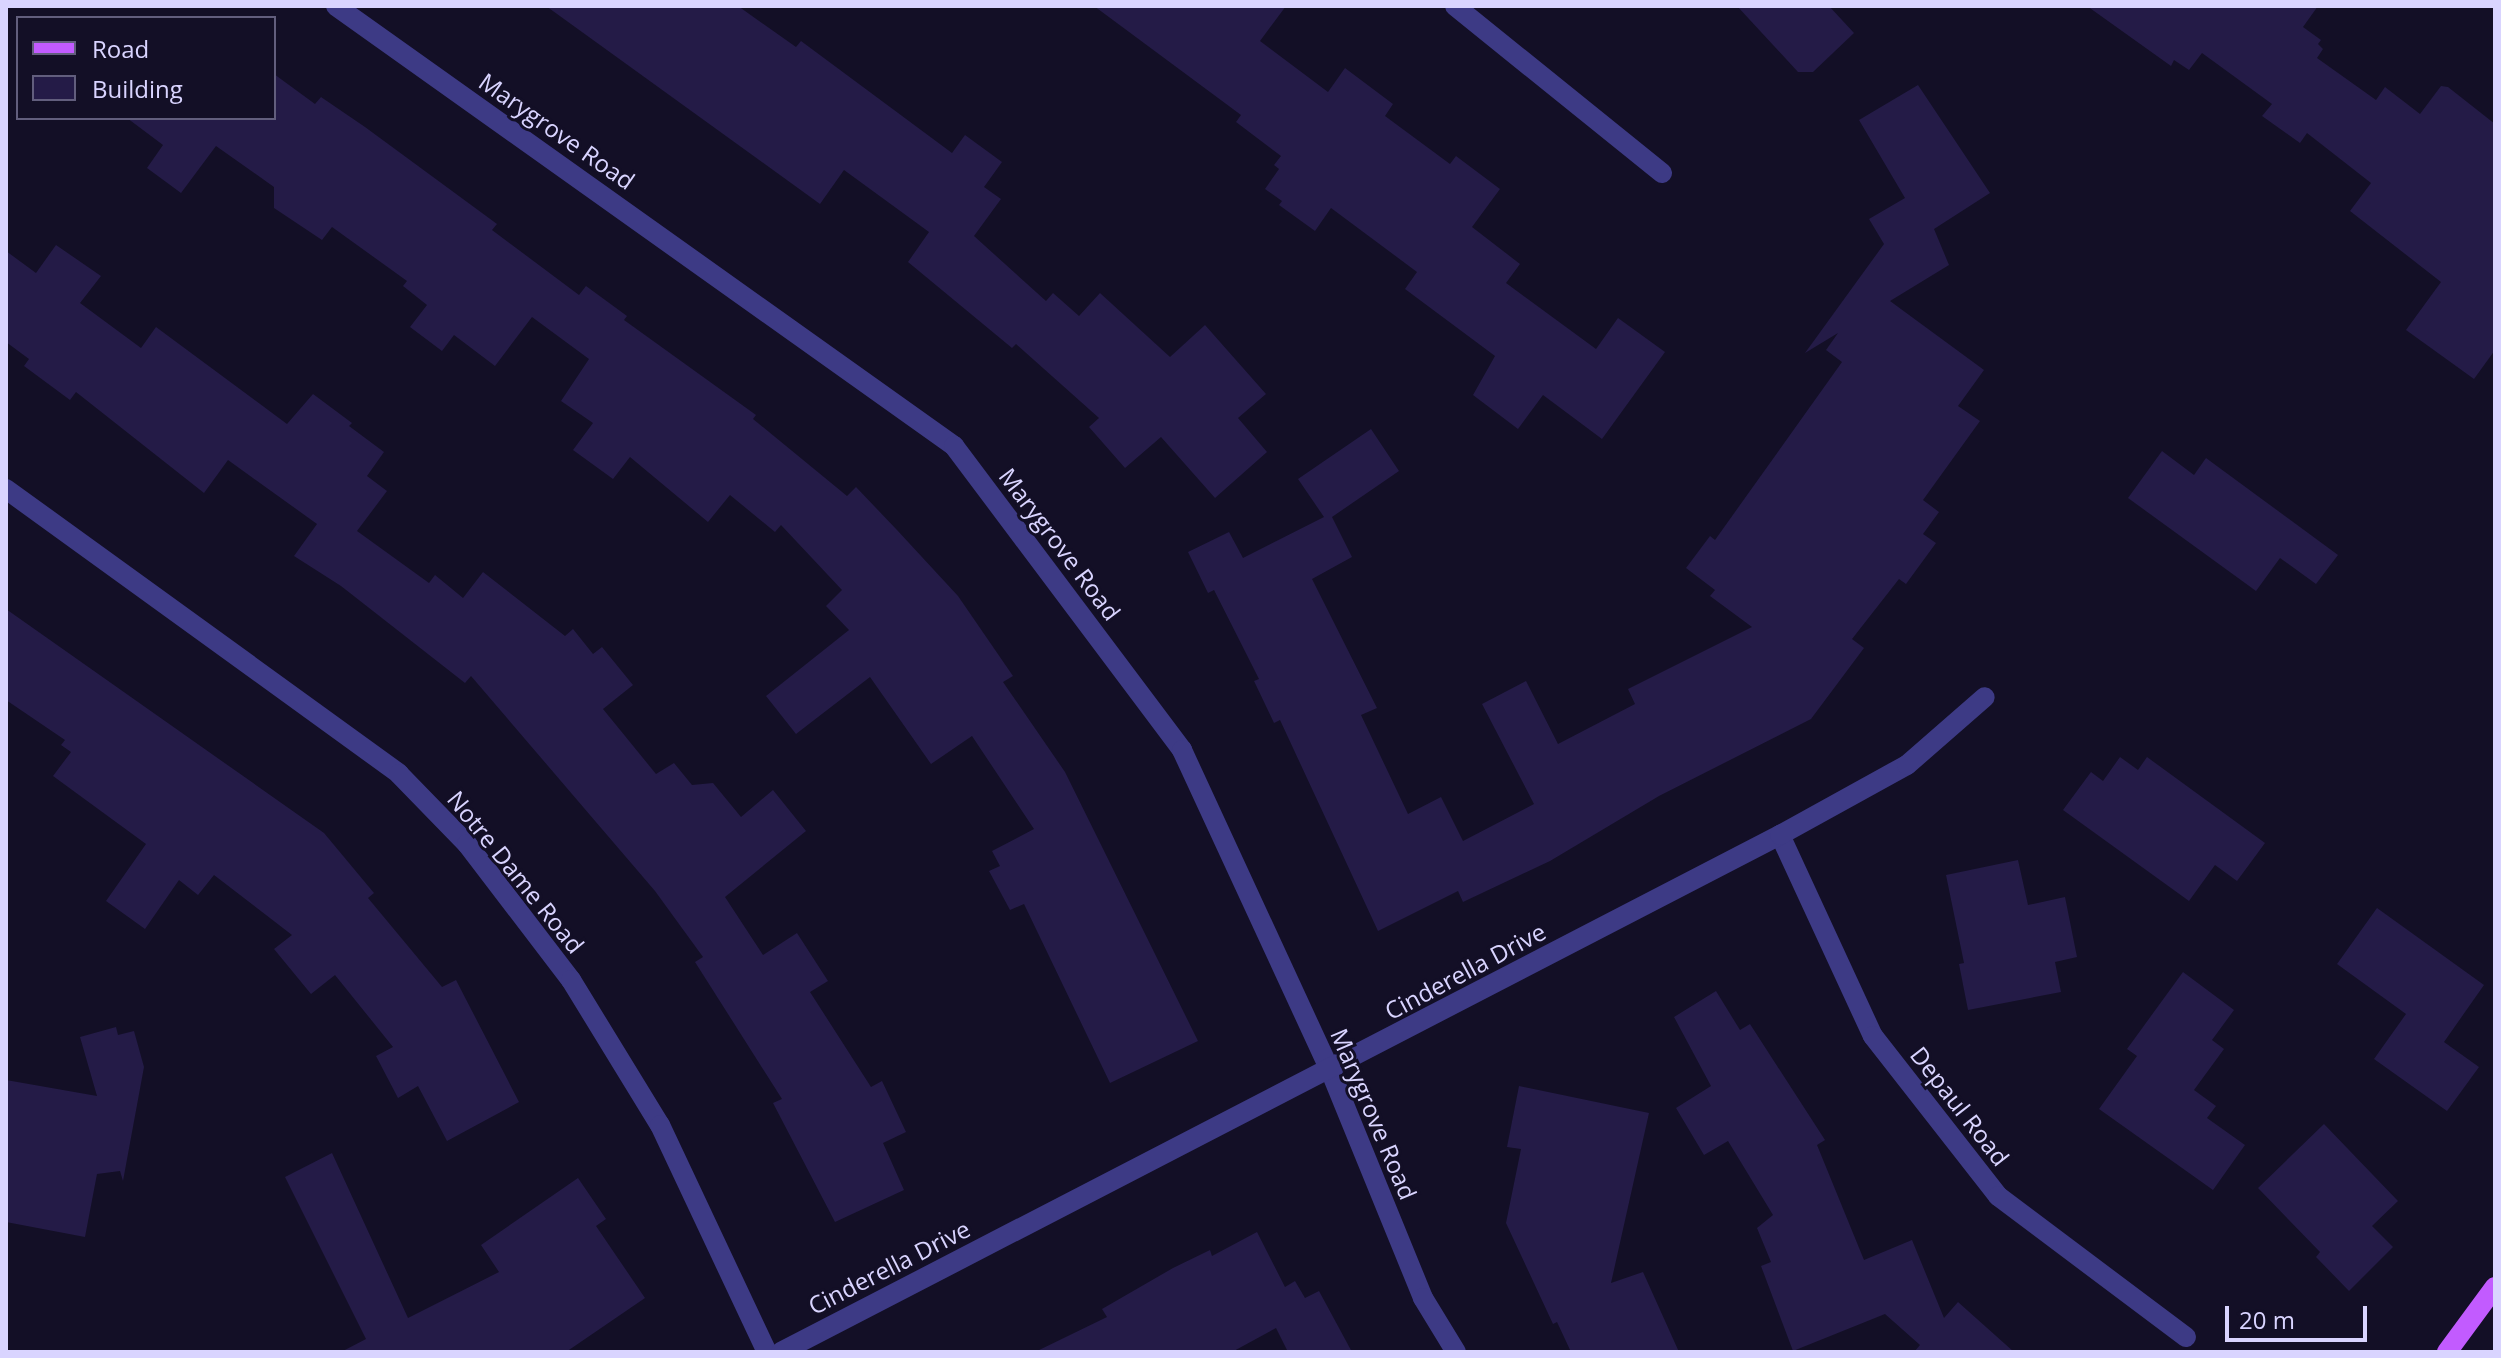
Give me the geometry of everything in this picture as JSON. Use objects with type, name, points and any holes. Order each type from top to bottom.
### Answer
[{"type":"main road","points":[[2447,1352],[2495,1287]]},
{"type":"street","name":"Marygrove Road","points":[[336,6],[954,446],[1182,750],[1330,1070],[1423,1298],[1456,1352]]},
{"type":"street","points":[[1455,6],[1662,173]]},
{"type":"street","name":"Notre Dame Road","points":[[6,489],[399,774],[467,844],[571,980],[660,1125],[767,1352]]},
{"type":"street","name":"Cinderella Drive","points":[[781,1352],[1780,835],[1907,765],[1985,697]]},
{"type":"street","name":"Depaul Road","points":[[1780,835],[1873,1036],[1998,1196],[2186,1337]]},
{"type":"building","points":[[546,6],[738,6],[796,47],[801,41],[952,153],[965,135],[1002,162],[984,187],[1001,199],[974,236],[1046,301],[1053,293],[1079,316],[1100,293],[1170,357],[1205,325],[1266,394],[1238,418],[1267,452],[1215,498],[1161,437],[1125,468],[1089,427],[1099,418],[1016,344],[1012,348],[908,262],[929,232],[844,170],[820,204]]},
{"type":"building","points":[[1094,6],[1286,6],[1260,41],[1328,92],[1345,68],[1393,104],[1385,116],[1450,164],[1456,156],[1500,189],[1472,227],[1520,264],[1506,283],[1596,349],[1618,318],[1665,352],[1602,439],[1543,395],[1518,429],[1473,395],[1495,356],[1405,289],[1417,272],[1331,208],[1315,231],[1279,205],[1282,201],[1265,189],[1279,169],[1274,165],[1281,156],[1236,122],[1241,115]]},
{"type":"building","points":[[1737,6],[1829,6],[1854,33],[1813,72],[1798,72]]},
{"type":"building","points":[[2087,6],[2318,6],[2303,27],[2321,40],[2318,44],[2323,49],[2317,58],[2376,100],[2385,87],[2420,114],[2441,86],[2448,87],[2495,124],[2495,350],[2474,379],[2406,330],[2441,282],[2350,211],[2371,183],[2307,133],[2300,143],[2262,116],[2272,104],[2202,53],[2189,70],[2174,60],[2171,66]]},
{"type":"building","points":[[276,75],[315,104],[321,97],[497,224],[492,230],[579,295],[586,286],[627,316],[624,320],[756,415],[753,419],[847,496],[856,487],[958,596],[1013,676],[1003,682],[1065,772],[1198,1041],[1110,1083],[1024,904],[1010,910],[989,871],[1000,866],[992,851],[1034,829],[972,736],[931,764],[870,677],[796,734],[766,696],[849,630],[826,606],[842,590],[781,525],[775,532],[730,495],[708,522],[630,457],[613,479],[573,450],[593,423],[561,401],[589,359],[532,317],[495,366],[454,335],[442,351],[410,327],[427,305],[403,286],[407,281],[332,227],[322,240],[274,208],[274,187],[216,146],[181,193],[147,168],[163,145],[130,120],[276,120]]},
{"type":"building","points":[[1918,85],[1990,193],[1934,229],[1949,265],[1890,301],[1984,370],[1958,406],[1980,421],[1923,500],[1939,512],[1923,534],[1936,543],[1906,584],[1899,579],[1852,639],[1864,648],[1811,719],[1659,796],[1550,861],[1463,902],[1458,891],[1378,931],[1280,720],[1274,723],[1254,681],[1259,679],[1214,590],[1208,593],[1188,552],[1229,532],[1243,558],[1324,517],[1298,479],[1371,429],[1399,471],[1332,517],[1352,557],[1312,579],[1377,708],[1361,715],[1408,814],[1441,797],[1463,841],[1534,804],[1482,704],[1526,681],[1558,744],[1635,704],[1628,689],[1752,627],[1710,596],[1715,590],[1686,568],[1710,536],[1715,540],[1842,362],[1826,350],[1838,333],[1805,353],[1884,244],[1869,219],[1905,198],[1859,120]]},
{"type":"building","points":[[56,245],[101,276],[80,303],[141,348],[156,327],[287,424],[313,394],[352,423],[349,426],[384,452],[367,476],[387,491],[357,531],[429,583],[435,575],[463,598],[483,572],[565,636],[573,629],[593,654],[602,647],[633,685],[603,709],[656,774],[674,763],[692,785],[713,783],[741,817],[773,790],[806,831],[725,897],[763,955],[797,933],[828,981],[810,992],[871,1087],[882,1081],[906,1132],[883,1143],[904,1190],[835,1222],[773,1103],[782,1099],[695,962],[703,957],[655,891],[471,676],[465,683],[341,586],[294,556],[317,524],[228,460],[204,493],[76,392],[70,400],[24,366],[29,359],[6,342],[6,251],[36,273]]},
{"type":"building","points":[[2162,451],[2194,475],[2206,458],[2338,555],[2316,584],[2280,558],[2256,591],[2128,498]]},
{"type":"building","points":[[6,609],[324,833],[374,893],[368,898],[442,987],[456,980],[519,1102],[447,1141],[418,1086],[398,1098],[376,1056],[393,1047],[335,975],[311,994],[274,949],[292,935],[214,875],[198,895],[179,880],[145,929],[106,901],[146,844],[53,776],[71,752],[61,745],[65,740],[6,700]]},
{"type":"building","points":[[2120,757],[2138,770],[2147,757],[2265,843],[2237,881],[2215,865],[2189,901],[2063,810],[2091,772],[2103,781]]},
{"type":"building","points":[[2018,860],[2028,905],[2065,897],[2077,957],[2055,962],[2061,992],[1968,1010],[1959,964],[1964,963],[1946,875]]},
{"type":"building","points":[[2377,908],[2484,985],[2444,1042],[2479,1067],[2447,1111],[2374,1059],[2406,1014],[2337,964]]},
{"type":"building","points":[[2183,972],[2234,1010],[2212,1040],[2224,1049],[2194,1090],[2216,1106],[2207,1118],[2245,1145],[2213,1190],[2099,1109],[2137,1056],[2127,1049]]},
{"type":"building","points":[[1716,991],[1740,1030],[1750,1024],[1825,1140],[1817,1145],[1864,1260],[1912,1240],[1944,1318],[1958,1302],[2014,1352],[1914,1352],[1920,1345],[1885,1314],[1793,1351],[1761,1266],[1771,1262],[1757,1228],[1773,1215],[1728,1141],[1704,1155],[1676,1108],[1711,1086],[1674,1017]]},
{"type":"building","points":[[116,1027],[118,1035],[134,1031],[144,1067],[123,1181],[120,1171],[97,1174],[85,1237],[6,1222],[6,1080],[97,1096],[80,1037]]},
{"type":"building","points":[[1519,1086],[1649,1113],[1611,1283],[1643,1272],[1679,1352],[1571,1352],[1557,1322],[1553,1324],[1506,1223],[1521,1149],[1507,1147]]},
{"type":"building","points":[[2324,1124],[2398,1201],[2372,1226],[2393,1247],[2349,1291],[2316,1257],[2320,1252],[2258,1188]]},
{"type":"building","points":[[332,1153],[408,1318],[499,1272],[481,1245],[578,1178],[606,1219],[596,1226],[645,1298],[566,1352],[341,1352],[366,1339],[285,1177]]},
{"type":"building","points":[[1257,1232],[1285,1287],[1295,1281],[1305,1298],[1319,1291],[1352,1352],[1288,1352],[1276,1328],[1232,1352],[1035,1352],[1107,1317],[1102,1309],[1173,1268],[1210,1250],[1212,1256]]}]
